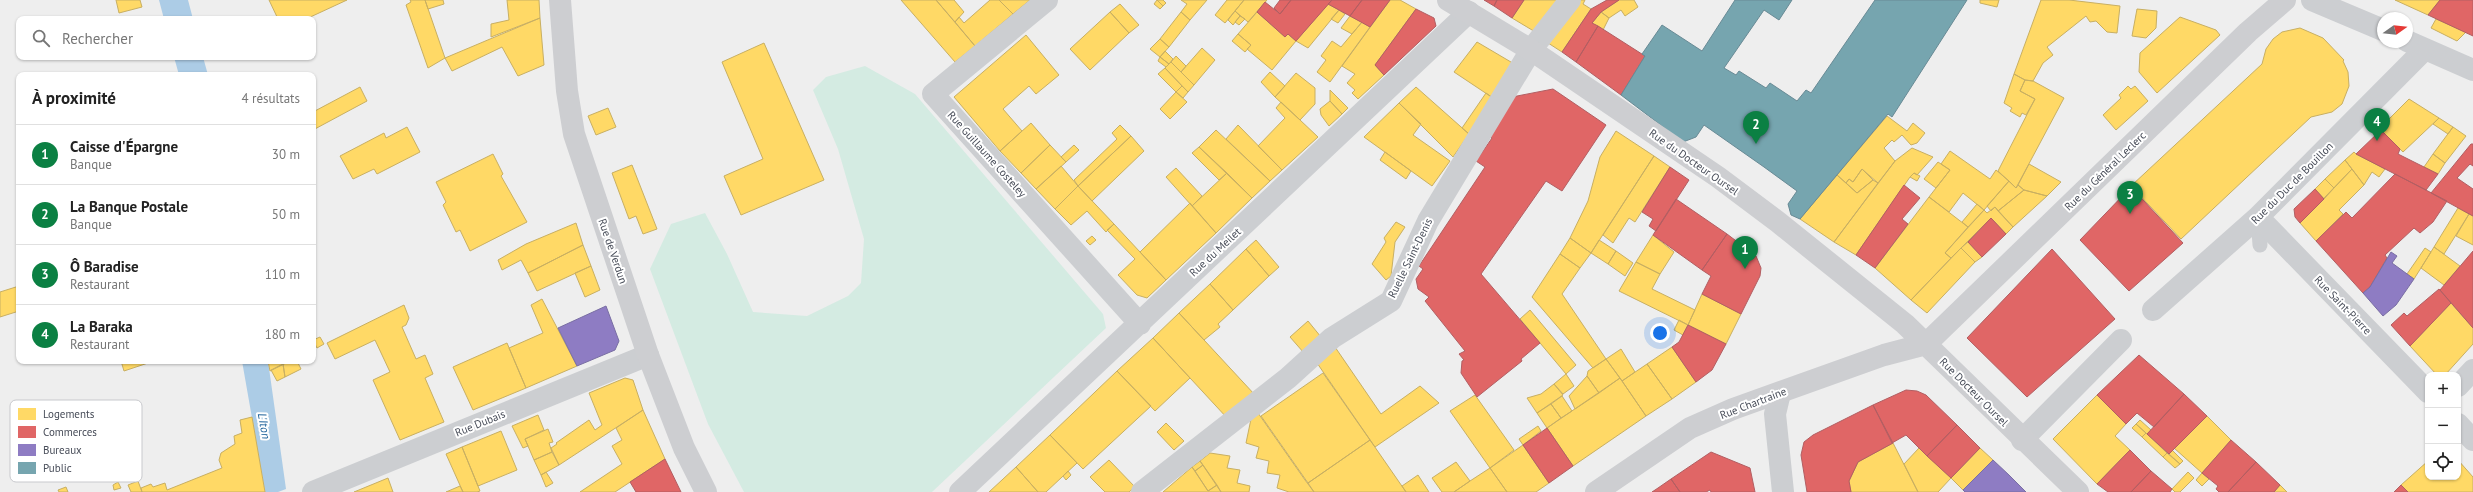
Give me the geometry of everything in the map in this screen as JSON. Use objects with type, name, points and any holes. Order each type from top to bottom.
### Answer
[{"type":"main road","name":"Rue de Verdun","points":[[560,0],[567,91],[574,134],[648,355],[684,448],[706,492]]},
{"type":"main road","name":"Rue du Docteur Oursel","points":[[1448,0],[1531,50],[1750,200],[1905,324],[1926,344]]},
{"type":"main road","name":"Rue du Général Leclerc","points":[[1926,344],[2248,32],[2285,0]]},
{"type":"main road","name":"Rue Chartraine","points":[[1596,492],[1690,428],[1733,409],[1780,392],[1884,355],[1926,344]]},
{"type":"main road","name":"Rue Docteur Oursel","points":[[1926,344],[2022,440]]},
{"type":"main road","points":[[2022,440],[2078,492]]},
{"type":"street","name":"Rue Guillaume Costeley","points":[[1047,0],[933,94],[1140,324]]},
{"type":"street","name":"Ruelle Saint-Denis","points":[[1142,492],[1288,378],[1332,338],[1391,301],[1428,221],[1531,50],[1570,0]]},
{"type":"street","points":[[2312,0],[2377,27]]},
{"type":"street","name":"Rue du Meilet","points":[[960,492],[1140,324],[1469,12]]},
{"type":"street","points":[[2416,45],[2473,70]]},
{"type":"street","name":"Rue du Duc de Bouillon","points":[[2153,310],[2258,218],[2416,45]]},
{"type":"street","name":"Rue Saint-Pierre","points":[[2258,218],[2425,389]]},
{"type":"street","points":[[2022,440],[2121,340]]},
{"type":"street","name":"Rue Dubais","points":[[313,492],[648,355]]},
{"type":"street","points":[[2461,383],[2473,370]]},
{"type":"street","points":[[1780,392],[1775,414],[1784,492]]},
{"type":"street","points":[[2461,427],[2473,440]]},
{"type":"lane","points":[[2258,218],[2260,245]]},
{"type":"green space","points":[[865,66],[915,94],[1103,314],[1106,328],[932,492],[744,492],[708,424],[650,269],[671,224],[705,213],[727,254],[753,312],[807,316],[848,296],[861,283],[864,239],[838,149],[813,90],[826,77]]},
{"type":"water","points":[[159,0],[188,0],[192,16],[163,16]]},
{"type":"water","points":[[175,60],[204,60],[207,72],[178,72]]},
{"type":"water","name":"L'Iton","points":[[243,364],[268,364],[286,489],[278,492],[265,492]]},
{"type":"building: Logements","points":[[116,0],[140,0],[142,7],[119,13]]},
{"type":"building: Logements","points":[[269,0],[347,0],[312,16],[277,16]]},
{"type":"building: Logements","points":[[410,0],[425,0],[445,58],[428,68],[406,5],[411,2]]},
{"type":"building: Logements","points":[[425,0],[443,0],[444,4],[428,9]]},
{"type":"building: Logements","points":[[507,0],[539,0],[540,18],[491,37],[491,24],[509,20]]},
{"type":"building: Logements","points":[[901,0],[936,0],[975,46],[955,62]]},
{"type":"building: Logements","points":[[936,0],[954,0],[964,12],[955,22]]},
{"type":"building: Logements","points":[[990,0],[999,0],[1013,14],[975,46],[955,22],[959,17],[964,23]]},
{"type":"building: Logements","points":[[999,0],[1030,0],[1013,14]]},
{"type":"building: Logements","points":[[1157,0],[1163,6],[1160,9],[1154,4]]},
{"type":"building: Logements","points":[[1157,0],[1163,0],[1166,3],[1163,6]]},
{"type":"building: Logements","points":[[1181,0],[1207,0],[1190,20],[1181,12],[1187,4]]},
{"type":"building: Logements","points":[[1227,0],[1244,0],[1225,23],[1215,15]]},
{"type":"building: Logements","points":[[1244,0],[1267,0],[1248,22],[1235,11]]},
{"type":"building: Logements","points":[[1390,0],[1400,0],[1416,9],[1375,65],[1384,75],[1358,99],[1352,93],[1355,90],[1347,83],[1355,74],[1342,66]]},
{"type":"building: Logements","points":[[1524,0],[1559,0],[1537,33],[1512,18]]},
{"type":"building: Logements","points":[[1576,0],[1585,0],[1583,4],[1591,9],[1562,52],[1545,41]]},
{"type":"building: Logements","points":[[1619,0],[1634,0],[1638,7],[1625,16],[1621,10],[1609,18],[1601,12]]},
{"type":"building: Logements","points":[[1980,0],[1999,0],[1997,7],[1980,3]]},
{"type":"building: Logements","points":[[2041,0],[2069,0],[2120,6],[2117,33],[2107,32],[2096,21],[2090,22],[2086,16],[2047,47],[2053,55],[2043,63],[2033,81],[2025,80],[2014,74]]},
{"type":"building: Logements","points":[[2395,0],[2440,0],[2428,15]]},
{"type":"building: Logements","points":[[1120,4],[1139,25],[1129,33],[1110,12]]},
{"type":"building: Logements","points":[[1328,4],[1339,10],[1308,48],[1296,41]]},
{"type":"building: Logements","points":[[2137,9],[2157,11],[2156,28],[2146,38],[2132,36]]},
{"type":"building: Logements","points":[[1339,10],[1345,14],[1338,23],[1331,19]]},
{"type":"building: Logements","points":[[1235,11],[1240,16],[1233,25],[1228,20]]},
{"type":"building: Logements","points":[[1110,12],[1129,33],[1090,70],[1070,49]]},
{"type":"building: Logements","points":[[1181,12],[1190,20],[1169,47],[1160,39]]},
{"type":"building: Logements","points":[[1257,12],[1285,37],[1288,34],[1296,41],[1272,70],[1247,49],[1251,45],[1238,34]]},
{"type":"building: Logements","points":[[1601,12],[1609,18],[1603,30],[1592,23]]},
{"type":"building: Logements","points":[[1240,16],[1245,19],[1239,25],[1235,22]]},
{"type":"building: Logements","points":[[1350,16],[1362,22],[1352,34],[1341,28]]},
{"type":"building: Logements","points":[[2180,17],[2216,30],[2220,35],[2157,93],[2139,72],[2140,53]]},
{"type":"building: Logements","points":[[540,18],[544,65],[518,76],[502,47],[452,71],[445,58]]},
{"type":"building: Logements","points":[[2436,19],[2466,32],[2457,41],[2431,28]]},
{"type":"building: Logements","points":[[1362,22],[1370,27],[1330,82],[1317,72],[1326,60],[1321,56],[1332,41],[1341,47]]},
{"type":"building: Logements","points":[[2300,28],[2323,38],[2344,60],[2343,61],[2348,72],[2349,86],[2342,104],[2332,112],[2311,117],[2181,239],[2131,186],[2262,64],[2266,49],[2273,39],[2282,32]]},
{"type":"building: Logements","points":[[1238,34],[1251,45],[1245,52],[1232,41]]},
{"type":"building: Logements","points":[[1026,35],[1059,75],[1036,94],[1029,86],[1003,109],[1022,131],[1000,151],[954,97]]},
{"type":"building: Logements","points":[[1160,39],[1169,47],[1160,57],[1150,49]]},
{"type":"building: Logements","points":[[1477,42],[1516,65],[1493,98],[1454,72]]},
{"type":"building: Logements","points":[[764,43],[824,180],[741,215],[724,176],[763,159],[722,62]]},
{"type":"building: Logements","points":[[1202,48],[1215,60],[1194,85],[1181,72]]},
{"type":"building: Logements","points":[[1165,51],[1173,59],[1169,64],[1160,57]]},
{"type":"building: Logements","points":[[1176,56],[1186,66],[1181,72],[1171,62]]},
{"type":"building: Logements","points":[[1160,57],[1169,64],[1166,67],[1158,61]]},
{"type":"building: Logements","points":[[1171,62],[1194,85],[1188,92],[1165,68]]},
{"type":"building: Logements","points":[[1165,68],[1182,86],[1176,92],[1158,74]]},
{"type":"building: Logements","points":[[1270,72],[1285,86],[1275,97],[1261,82]]},
{"type":"building: Logements","points":[[1296,73],[1315,88],[1315,104],[1300,120],[1275,97]]},
{"type":"building: Logements","points":[[2014,74],[2025,80],[2020,91],[2035,99],[2026,115],[2022,113],[2020,117],[2010,111],[2012,108],[2004,103]]},
{"type":"building: Logements","points":[[2025,80],[2033,81],[2064,98],[2016,188],[1998,171],[2035,99],[2020,91]]},
{"type":"building: Logements","points":[[1182,86],[1188,92],[1183,98],[1176,92]]},
{"type":"building: Logements","points":[[2128,86],[2131,89],[2135,86],[2148,101],[2116,130],[2103,115],[2121,98],[2119,95]]},
{"type":"building: Logements","points":[[360,87],[367,101],[316,128],[316,110]]},
{"type":"building: Logements","points":[[1416,87],[1469,134],[1453,157],[1399,103]]},
{"type":"building: Logements","points":[[1330,90],[1348,108],[1342,114],[1330,101]]},
{"type":"building: Logements","points":[[1176,92],[1187,102],[1170,119],[1160,109]]},
{"type":"building: Logements","points":[[1486,93],[1493,98],[1469,134],[1462,128]]},
{"type":"building: Logements","points":[[2409,99],[2439,118],[2403,152],[2379,129]]},
{"type":"building: Logements","points":[[1330,101],[1342,114],[1329,126],[1321,115],[1320,109]]},
{"type":"building: Logements","points":[[1281,102],[1318,137],[1282,170],[1258,146],[1285,118],[1276,108]]},
{"type":"building: Logements","points":[[1399,103],[1421,124],[1413,135],[1450,161],[1432,186],[1364,137]]},
{"type":"building: Logements","points":[[608,108],[616,127],[596,135],[588,116]]},
{"type":"building: Logements","points":[[1887,116],[1907,131],[1913,123],[1925,133],[1917,143],[1911,145],[1902,135],[1894,142],[1892,140],[1884,148],[1895,161],[1878,183],[1862,169],[1853,182],[1849,179],[1846,183],[1837,175]]},
{"type":"building: Logements","points":[[2439,118],[2453,127],[2448,134],[2433,124]]},
{"type":"building: Logements","points":[[1031,123],[1050,145],[1021,173],[1000,151]]},
{"type":"building: Logements","points":[[1120,125],[1131,136],[1078,186],[1074,180],[1117,139],[1112,133]]},
{"type":"building: Logements","points":[[1238,125],[1282,170],[1270,181],[1226,139]]},
{"type":"building: Logements","points":[[407,127],[420,152],[377,174],[374,169],[353,179],[340,156],[384,133],[386,138]]},
{"type":"building: Logements","points":[[2453,127],[2466,136],[2445,163],[2433,154]]},
{"type":"building: Logements","points":[[1216,130],[1270,181],[1252,198],[1199,147]]},
{"type":"building: Logements","points":[[1616,131],[1654,156],[1591,253],[1570,238],[1588,201],[1600,157]]},
{"type":"building: Logements","points":[[1131,136],[1144,151],[1092,201],[1078,186]]},
{"type":"building: Logements","points":[[1050,145],[1066,162],[1036,189],[1021,173]]},
{"type":"building: Logements","points":[[1074,145],[1079,150],[1066,162],[1061,157]]},
{"type":"building: Logements","points":[[1199,147],[1227,173],[1219,180],[1192,153]]},
{"type":"building: Logements","points":[[1912,148],[1933,157],[1917,175],[1914,173],[1910,177],[1856,255],[1834,242],[1895,161]]},
{"type":"building: Logements","points":[[1950,151],[1990,179],[1996,170],[2009,181],[1984,210],[1963,193],[1949,212],[1929,197],[1950,170],[1941,164]]},
{"type":"building: Logements","points":[[1385,152],[1411,171],[1406,179],[1380,160]]},
{"type":"building: Logements","points":[[2354,152],[2385,169],[2379,177],[2372,172],[2364,185],[2345,160]]},
{"type":"building: Logements","points":[[493,154],[503,174],[501,176],[527,222],[470,251],[460,230],[456,232],[443,205],[446,202],[436,182]]},
{"type":"building: Logements","points":[[2433,154],[2445,163],[2438,174],[2424,167]]},
{"type":"building: Logements","points":[[1654,156],[1670,167],[1635,222],[1629,218],[1613,243],[1603,235]]},
{"type":"building: Logements","points":[[2345,160],[2352,169],[2334,188],[2325,179]]},
{"type":"building: Logements","points":[[1938,162],[1950,170],[1936,188],[1924,179]]},
{"type":"building: Logements","points":[[2029,164],[2061,182],[2047,196],[2024,190],[2018,185]]},
{"type":"building: Logements","points":[[632,165],[657,229],[643,234],[636,216],[629,219],[612,173]]},
{"type":"building: Logements","points":[[1061,166],[1078,186],[1055,209],[1036,189]]},
{"type":"building: Logements","points":[[1176,168],[1202,196],[1192,206],[1166,177]]},
{"type":"building: Logements","points":[[1862,169],[1873,180],[1857,193],[1846,183],[1849,179],[1853,182]]},
{"type":"building: Logements","points":[[2352,169],[2364,185],[2339,210],[2343,214],[2316,241],[2300,223]]},
{"type":"building: Logements","points":[[1227,173],[1252,198],[1216,233],[1192,206]]},
{"type":"building: Logements","points":[[1914,173],[1920,176],[1917,181],[1910,177]]},
{"type":"building: Logements","points":[[1837,175],[1857,193],[1873,180],[1878,183],[1834,242],[1800,219]]},
{"type":"building: Logements","points":[[2325,179],[2334,188],[2324,199],[2315,189]]},
{"type":"building: Logements","points":[[2009,181],[2016,188],[2018,185],[2024,190],[1998,211],[1995,207],[1991,211],[1987,206]]},
{"type":"building: Logements","points":[[1078,186],[1114,224],[1106,232],[1087,211],[1071,225],[1055,209]]},
{"type":"building: Logements","points":[[2024,190],[2047,196],[2013,227],[1998,211]]},
{"type":"building: Logements","points":[[1929,197],[1968,227],[1945,253],[1951,258],[1911,300],[1875,268]]},
{"type":"building: Logements","points":[[1190,203],[1216,233],[1166,280],[1140,252]]},
{"type":"building: Logements","points":[[1977,204],[1984,210],[1968,227],[1962,222]]},
{"type":"building: Logements","points":[[1995,207],[2013,227],[2006,234],[1991,218],[1951,258],[1945,253],[1984,210],[1987,213]]},
{"type":"building: Logements","points":[[2458,208],[2469,214],[2444,254],[2434,247]]},
{"type":"building: Logements","points":[[2469,214],[2473,216],[2473,245],[2456,236]]},
{"type":"building: Logements","points":[[1396,222],[1405,227],[1395,242],[1391,276],[1386,280],[1372,264],[1386,242],[1384,238]]},
{"type":"building: Logements","points":[[576,223],[583,245],[528,273],[521,260],[502,270],[498,260],[526,244]]},
{"type":"building: Logements","points":[[1114,224],[1166,280],[1147,298],[1137,295],[1118,275],[1135,259],[1107,230]]},
{"type":"building: Logements","points":[[1653,235],[1674,252],[1660,274],[1636,262]]},
{"type":"building: Logements","points":[[1092,236],[1096,240],[1090,245],[1086,241]]},
{"type":"building: Logements","points":[[1570,238],[1591,253],[1580,268],[1560,254]]},
{"type":"building: Logements","points":[[1256,240],[1279,267],[1269,276],[1246,249]]},
{"type":"building: Logements","points":[[1599,240],[1616,251],[1608,264],[1591,253]]},
{"type":"building: Logements","points":[[1968,242],[1982,257],[1975,262],[1961,248]]},
{"type":"building: Logements","points":[[583,245],[591,266],[537,291],[528,273]]},
{"type":"building: Logements","points":[[2434,247],[2460,266],[2444,285],[2421,268]]},
{"type":"building: Logements","points":[[1961,248],[1975,262],[1927,313],[1911,300]]},
{"type":"building: Logements","points":[[2425,248],[2431,252],[2414,279],[2407,274]]},
{"type":"building: Logements","points":[[1246,249],[1269,276],[1233,310],[1210,284]]},
{"type":"building: Logements","points":[[1616,251],[1633,263],[1625,276],[1608,264]]},
{"type":"building: Logements","points":[[1560,254],[1580,268],[1562,294],[1606,359],[1593,368],[1532,297]]},
{"type":"building: Logements","points":[[1636,262],[1660,274],[1652,289],[1695,310],[1688,325],[1619,291]]},
{"type":"building: Logements","points":[[591,266],[600,290],[585,297],[575,273]]},
{"type":"building: Logements","points":[[1210,284],[1233,310],[1218,324],[1220,327],[1204,340],[1179,313]]},
{"type":"building: Logements","points":[[16,287],[16,312],[0,317],[0,292]]},
{"type":"building: Logements","points":[[1702,294],[1741,314],[1726,344],[1688,325]]},
{"type":"building: Logements","points":[[542,299],[577,366],[526,388],[509,348],[543,333],[531,305]]},
{"type":"building: Logements","points":[[2451,303],[2473,328],[2473,344],[2448,372],[2434,372],[2410,346]]},
{"type":"building: Logements","points":[[404,305],[409,318],[406,325],[402,327],[416,359],[425,355],[433,374],[425,378],[444,422],[400,440],[373,380],[390,372],[375,340],[335,359],[327,343]]},
{"type":"building: Logements","points":[[1530,310],[1576,365],[1566,374],[1520,319]]},
{"type":"building: Logements","points":[[1179,313],[1255,395],[1228,419],[1153,338]]},
{"type":"building: Logements","points":[[1679,320],[1688,325],[1683,335],[1674,330]]},
{"type":"building: Logements","points":[[1308,321],[1321,337],[1304,353],[1290,337]]},
{"type":"building: Logements","points":[[320,337],[324,344],[317,348],[316,339]]},
{"type":"building: Logements","points":[[1153,338],[1190,378],[1155,411],[1117,371]]},
{"type":"building: Logements","points":[[507,343],[526,388],[473,410],[453,367]]},
{"type":"building: Logements","points":[[1335,347],[1381,414],[1420,386],[1439,403],[1375,447],[1317,363]]},
{"type":"building: Logements","points":[[1672,347],[1696,382],[1672,399],[1647,364]]},
{"type":"building: Logements","points":[[1621,349],[1635,372],[1622,381],[1606,359]]},
{"type":"building: Logements","points":[[1606,359],[1620,378],[1599,393],[1587,376],[1588,371]]},
{"type":"building: Logements","points":[[122,364],[145,364],[124,371]]},
{"type":"building: Logements","points":[[269,364],[284,364],[270,371]]},
{"type":"building: Logements","points":[[283,364],[298,364],[301,369],[285,377]]},
{"type":"building: Logements","points":[[283,364],[285,377],[277,381],[271,370]]},
{"type":"building: Logements","points":[[1647,364],[1672,399],[1646,416],[1622,381]]},
{"type":"building: Logements","points":[[1117,371],[1151,406],[1083,469],[1050,435]]},
{"type":"building: Logements","points":[[1323,373],[1370,440],[1308,483],[1261,416]]},
{"type":"building: Logements","points":[[1566,374],[1574,386],[1563,394],[1554,384]]},
{"type":"building: Logements","points":[[1587,376],[1599,393],[1575,409],[1569,396]]},
{"type":"building: Logements","points":[[625,378],[633,380],[643,410],[559,465],[551,448],[557,444],[556,443],[589,420],[595,430],[602,425],[589,393]]},
{"type":"building: Logements","points":[[1620,378],[1646,416],[1573,466],[1547,428]]},
{"type":"building: Logements","points":[[1554,384],[1563,395],[1537,413],[1527,398],[1541,394]]},
{"type":"building: Logements","points":[[1475,395],[1514,450],[1490,468],[1450,411]]},
{"type":"building: Logements","points":[[2097,395],[2126,424],[2115,436],[2130,450],[2097,484],[2053,439]]},
{"type":"building: Logements","points":[[1562,396],[1572,411],[1561,418],[1551,404]]},
{"type":"building: Logements","points":[[1551,404],[1561,418],[1547,428],[1537,413]]},
{"type":"building: Logements","points":[[643,410],[665,459],[615,492],[580,492],[622,464],[612,446],[622,440],[616,428]]},
{"type":"building: Logements","points":[[1258,413],[1314,492],[1289,492],[1277,488],[1280,475],[1267,473],[1269,461],[1256,458],[1259,447],[1246,443],[1251,419]]},
{"type":"building: Logements","points":[[538,415],[544,430],[525,439],[528,446],[523,448],[512,426]]},
{"type":"building: Logements","points":[[2207,416],[2231,440],[2202,473],[2174,448]]},
{"type":"building: Logements","points":[[252,417],[265,492],[142,492],[141,488],[151,484],[153,487],[165,483],[167,490],[222,468],[219,460],[221,453],[235,444],[234,436],[242,433],[240,420]]},
{"type":"building: Logements","points":[[2140,420],[2151,430],[2147,434],[2136,424]]},
{"type":"building: Logements","points":[[1166,423],[1184,441],[1174,450],[1157,432]]},
{"type":"building: Logements","points":[[2136,424],[2146,433],[2142,437],[2132,428]]},
{"type":"building: Logements","points":[[1538,426],[1541,431],[1523,445],[1519,439]]},
{"type":"building: Logements","points":[[548,429],[553,442],[549,443],[552,452],[534,460],[525,439]]},
{"type":"building: Logements","points":[[501,431],[517,470],[478,486],[462,447]]},
{"type":"building: Logements","points":[[2146,433],[2167,453],[2163,457],[2142,437]]},
{"type":"building: Logements","points":[[1050,435],[1077,463],[1046,492],[1038,492],[1016,467]]},
{"type":"building: Logements","points":[[1370,440],[1406,492],[1314,492],[1308,483]]},
{"type":"building: Logements","points":[[1893,443],[1918,492],[1851,492],[1849,481],[1858,462]]},
{"type":"building: Logements","points":[[1523,445],[1549,483],[1536,492],[1507,492],[1490,468]]},
{"type":"building: Logements","points":[[462,447],[480,491],[463,492],[446,454]]},
{"type":"building: Logements","points":[[1919,448],[1951,478],[1938,492],[1918,492],[1904,464]]},
{"type":"building: Logements","points":[[1980,448],[1993,460],[1963,490],[1951,478]]},
{"type":"building: Logements","points":[[2172,450],[2183,461],[2180,464],[2169,454]]},
{"type":"building: Logements","points":[[552,452],[559,465],[541,475],[534,460]]},
{"type":"building: Logements","points":[[1210,453],[1230,456],[1227,468],[1240,470],[1237,483],[1250,486],[1249,492],[1221,492],[1200,461]]},
{"type":"building: Logements","points":[[2167,453],[2180,464],[2175,468],[2163,457]]},
{"type":"building: Logements","points":[[1109,460],[1135,487],[1129,492],[1105,492],[1090,477]]},
{"type":"building: Logements","points":[[1200,461],[1203,465],[1195,471],[1192,467]]},
{"type":"building: Logements","points":[[1456,462],[1470,481],[1454,492],[1442,492],[1432,478]]},
{"type":"building: Logements","points":[[2461,463],[2473,477],[2473,492],[2408,492],[2401,485],[2425,464],[2425,480],[2461,480]]},
{"type":"building: Logements","points":[[1203,465],[1217,485],[1208,491],[1195,471]]},
{"type":"building: Logements","points":[[1016,467],[1038,492],[989,492]]},
{"type":"building: Logements","points":[[1192,467],[1208,491],[1217,485],[1221,492],[1163,492]]},
{"type":"building: Logements","points":[[1490,468],[1507,492],[1454,492],[1470,481]]},
{"type":"building: Logements","points":[[1068,471],[1071,475],[1066,480],[1063,476]]},
{"type":"building: Logements","points":[[546,472],[553,483],[546,487],[541,475]]},
{"type":"building: Logements","points":[[2188,472],[2194,478],[2180,492],[2175,492],[2172,489]]},
{"type":"building: Logements","points":[[2202,473],[2209,479],[2202,486],[2196,480]]},
{"type":"building: Logements","points":[[1418,475],[1429,492],[1406,492],[1402,486]]},
{"type":"building: Logements","points":[[388,478],[393,492],[354,492]]},
{"type":"building: Logements","points":[[118,482],[121,488],[114,490],[113,485]]},
{"type":"building: Logements","points":[[138,482],[142,492],[131,492],[128,485]]},
{"type":"building: Logements","points":[[2280,485],[2287,492],[2274,492]]},
{"type":"building: Logements","points":[[460,486],[463,492],[446,492]]},
{"type":"building: Logements","points":[[66,487],[68,492],[59,492],[58,490]]},
{"type":"building: Commerces","points":[[1280,0],[1291,0],[1280,14],[1274,8]]},
{"type":"building: Commerces","points":[[1291,0],[1332,0],[1296,41],[1288,34],[1285,37],[1257,12],[1265,2],[1280,14]]},
{"type":"building: Commerces","points":[[1332,0],[1362,0],[1350,16],[1328,4]]},
{"type":"building: Commerces","points":[[1362,0],[1390,0],[1370,27],[1350,16]]},
{"type":"building: Commerces","points":[[1484,0],[1497,0],[1494,6]]},
{"type":"building: Commerces","points":[[1497,0],[1524,0],[1512,18],[1494,6]]},
{"type":"building: Commerces","points":[[1607,0],[1619,0],[1601,12],[1592,23],[1598,26],[1576,62],[1562,52],[1591,9]]},
{"type":"building: Commerces","points":[[2440,0],[2473,0],[2473,36],[2428,15]]},
{"type":"building: Commerces","points":[[1416,9],[1434,18],[1436,26],[1384,75],[1375,65]]},
{"type":"building: Commerces","points":[[1598,26],[1645,56],[1621,95],[1576,62]]},
{"type":"building: Commerces","points":[[1553,89],[1606,125],[1562,191],[1546,181],[1481,274],[1540,343],[1521,359],[1522,361],[1477,397],[1461,373],[1462,361],[1464,360],[1459,354],[1465,351],[1425,301],[1429,297],[1418,289],[1416,279],[1423,269],[1419,266],[1485,167],[1476,161],[1492,138],[1487,135],[1512,97]]},
{"type":"building: Commerces","points":[[2381,130],[2400,149],[2398,154],[2438,174],[2426,190],[2356,154]]},
{"type":"building: Commerces","points":[[2471,144],[2473,144],[2473,166],[2470,164],[2457,178],[2473,189],[2473,216],[2431,193]]},
{"type":"building: Commerces","points":[[1670,167],[1689,180],[1656,231],[1649,226],[1653,219],[1642,212]]},
{"type":"building: Commerces","points":[[2395,174],[2447,201],[2433,222],[2420,233],[2414,228],[2385,255],[2387,258],[2370,287],[2363,293],[2316,241],[2346,212],[2352,218]]},
{"type":"building: Commerces","points":[[1904,185],[1920,198],[1902,219],[1908,224],[1875,268],[1856,255]]},
{"type":"building: Commerces","points":[[2131,187],[2183,243],[2129,291],[2080,240]]},
{"type":"building: Commerces","points":[[2315,189],[2324,199],[2300,223],[2295,217],[2294,209]]},
{"type":"building: Commerces","points":[[1676,199],[1727,234],[1702,270],[1653,235]]},
{"type":"building: Commerces","points":[[1991,218],[2006,234],[1982,257],[1968,242]]},
{"type":"building: Commerces","points":[[1727,234],[1756,256],[1761,268],[1760,276],[1741,314],[1702,294],[1711,276],[1702,270]]},
{"type":"building: Commerces","points":[[2052,249],[2115,319],[2027,397],[1967,338]]},
{"type":"building: Commerces","points":[[2473,251],[2473,328],[2440,290]]},
{"type":"building: Commerces","points":[[2439,289],[2451,303],[2410,346],[2391,325],[2404,313],[2407,316]]},
{"type":"building: Commerces","points":[[1688,325],[1726,344],[1712,370],[1696,382],[1672,347],[1679,342]]},
{"type":"building: Commerces","points":[[2139,355],[2184,394],[2154,427],[2137,413],[2126,424],[2097,395]]},
{"type":"building: Commerces","points":[[1906,390],[1917,391],[1926,395],[1957,425],[1927,456],[1906,435],[1892,443],[1873,405]]},
{"type":"building: Commerces","points":[[2184,394],[2207,416],[2169,454],[2147,434]]},
{"type":"building: Commerces","points":[[1873,405],[1893,443],[1858,462],[1849,481],[1851,492],[1807,492],[1801,455],[1804,442],[1813,435]]},
{"type":"building: Commerces","points":[[1957,425],[1980,448],[1951,478],[1927,456]]},
{"type":"building: Commerces","points":[[1547,428],[1573,466],[1549,483],[1523,445]]},
{"type":"building: Commerces","points":[[2231,440],[2256,462],[2228,492],[2219,492],[2216,489],[2218,486],[2202,473]]},
{"type":"building: Commerces","points":[[2130,450],[2151,471],[2131,492],[2108,492],[2097,484]]},
{"type":"building: Commerces","points":[[1711,452],[1750,468],[1755,492],[1711,492],[1710,490],[1706,492],[1680,492],[1671,479]]},
{"type":"building: Commerces","points":[[665,459],[681,492],[636,492],[630,482]]},
{"type":"building: Commerces","points":[[2256,462],[2280,485],[2274,492],[2228,492]]},
{"type":"building: Commerces","points":[[2151,471],[2172,489],[2170,492],[2131,492]]},
{"type":"building: Commerces","points":[[1671,479],[1680,492],[1652,492],[1658,488]]},
{"type":"building: Commerces","points":[[2401,485],[2408,492],[2394,492]]},
{"type":"building: Bureaux","points":[[2391,252],[2397,256],[2392,263],[2414,279],[2396,305],[2383,316],[2363,293],[2370,287]]},
{"type":"building: Bureaux","points":[[606,306],[619,341],[615,350],[577,366],[558,328]]},
{"type":"building: Bureaux","points":[[1993,460],[2026,492],[1965,492],[1963,490]]},
{"type":"building: Public","points":[[1735,0],[1792,0],[1779,20],[1764,10],[1724,68],[1736,75],[1739,71],[1766,88],[1770,83],[1797,101],[1806,90],[1811,93],[1875,0],[1967,0],[1892,117],[1888,114],[1800,219],[1791,215],[1788,204],[1797,191],[1704,125],[1696,137],[1683,142],[1621,95],[1645,56],[1642,54],[1662,25],[1702,51]]},
{"type":"place","name":"La Baraka","points":[[2377,141]]},
{"type":"place","name":"La Banque Postale","points":[[1756,144]]},
{"type":"place","name":"Ô Baradise","points":[[2130,214]]},
{"type":"place","name":"Caisse d'Épargne","points":[[1745,269]]}]
